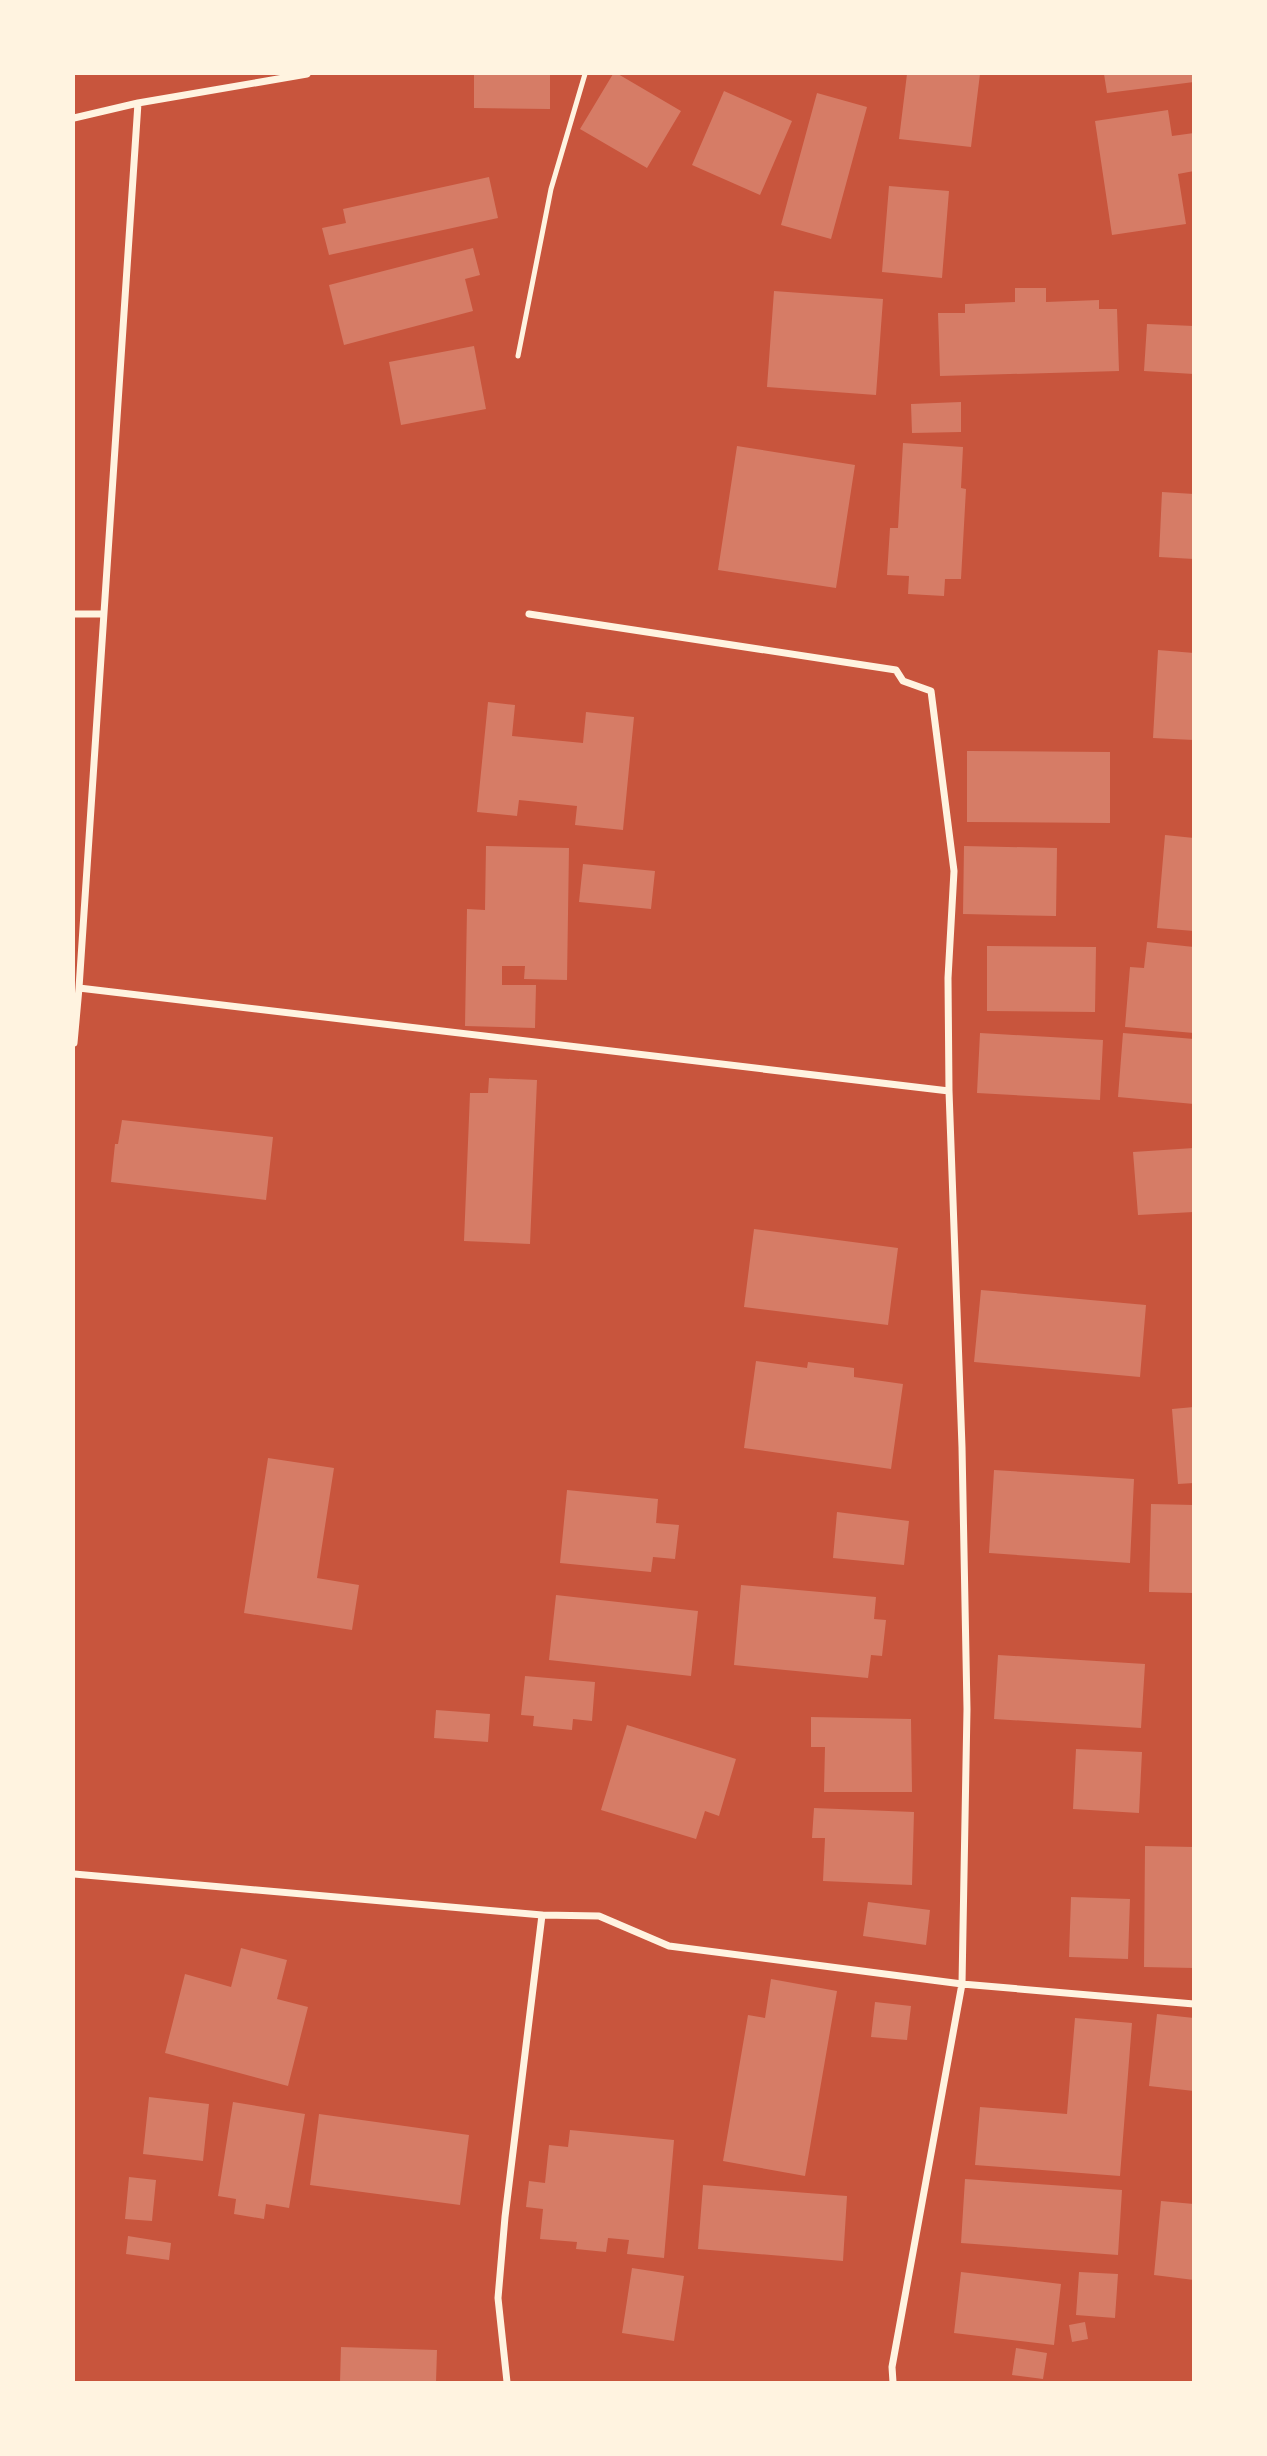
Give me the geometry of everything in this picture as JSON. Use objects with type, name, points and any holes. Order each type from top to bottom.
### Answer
[{"type":"street","points":[[74,118],[138,103],[307,74]]},
{"type":"street","points":[[74,1043],[138,103]]},
{"type":"street","points":[[74,614],[103,614]]},
{"type":"street","points":[[529,614],[896,670],[904,681],[932,691],[954,871],[948,978],[949,1091],[962,1447],[967,1709],[962,1984],[892,2367],[893,2382]]},
{"type":"street","points":[[79,988],[949,1091]]},
{"type":"street","points":[[74,1874],[542,1916],[599,1916],[669,1946],[962,1984],[1194,2004]]},
{"type":"street","points":[[507,2382],[498,2298],[505,2217],[542,1916]]},
{"type":"lane","points":[[518,356],[551,189],[585,74]]},
{"type":"building","points":[[474,74],[550,74],[550,109],[474,108]]},
{"type":"building","points":[[613,74],[618,74],[681,111],[647,168],[580,129]]},
{"type":"building","points":[[907,74],[980,74],[971,147],[899,139]]},
{"type":"building","points":[[1104,74],[1194,74],[1194,82],[1107,93]]},
{"type":"building","points":[[724,91],[792,121],[760,195],[692,165]]},
{"type":"building","points":[[817,93],[867,107],[831,239],[781,225]]},
{"type":"building","points":[[1168,110],[1172,136],[1194,133],[1194,171],[1178,174],[1186,224],[1112,235],[1095,121]]},
{"type":"building","points":[[489,177],[498,218],[329,255],[322,228],[346,223],[343,209]]},
{"type":"building","points":[[889,186],[949,191],[942,278],[882,272]]},
{"type":"building","points":[[473,248],[480,275],[465,279],[473,311],[344,345],[329,285]]},
{"type":"building","points":[[1015,288],[1046,288],[1046,302],[1099,300],[1099,309],[1117,309],[1119,371],[940,376],[938,313],[965,313],[965,304],[1015,302]]},
{"type":"building","points":[[774,291],[883,299],[876,395],[767,387]]},
{"type":"building","points":[[1147,324],[1194,326],[1194,374],[1144,371]]},
{"type":"building","points":[[474,346],[486,409],[401,425],[389,362]]},
{"type":"building","points":[[961,402],[961,432],[912,433],[911,404]]},
{"type":"building","points":[[903,443],[963,447],[961,488],[966,489],[961,579],[945,579],[944,596],[908,594],[909,576],[887,575],[890,528],[898,528]]},
{"type":"building","points":[[737,446],[855,465],[836,588],[718,570]]},
{"type":"building","points":[[1162,492],[1194,494],[1194,559],[1159,557]]},
{"type":"building","points":[[1158,650],[1194,653],[1194,740],[1153,738]]},
{"type":"building","points":[[488,702],[515,705],[512,736],[583,743],[586,712],[634,717],[623,830],[575,825],[577,806],[519,800],[517,816],[477,812]]},
{"type":"building","points":[[967,751],[1110,752],[1110,823],[967,822]]},
{"type":"building","points":[[1165,835],[1194,838],[1194,931],[1157,928]]},
{"type":"building","points":[[486,846],[569,848],[567,980],[524,979],[525,966],[502,966],[502,985],[536,985],[535,1028],[465,1026],[467,909],[485,910]]},
{"type":"building","points":[[964,846],[1057,848],[1056,916],[963,914]]},
{"type":"building","points":[[583,864],[655,871],[651,909],[579,902]]},
{"type":"building","points":[[1147,942],[1194,947],[1194,1033],[1125,1027],[1130,967],[1144,968]]},
{"type":"building","points":[[987,946],[1096,947],[1095,1012],[987,1011]]},
{"type":"building","points":[[980,1033],[1103,1040],[1100,1100],[977,1093]]},
{"type":"building","points":[[1123,1033],[1194,1039],[1194,1104],[1118,1097]]},
{"type":"building","points":[[489,1078],[537,1080],[530,1244],[464,1241],[470,1093],[488,1093]]},
{"type":"building","points":[[122,1120],[273,1137],[266,1200],[111,1182],[115,1144],[118,1144]]},
{"type":"building","points":[[1194,1148],[1194,1212],[1138,1215],[1133,1152]]},
{"type":"building","points":[[754,1229],[898,1248],[888,1325],[744,1307]]},
{"type":"building","points":[[981,1290],[1146,1305],[1140,1377],[974,1362]]},
{"type":"building","points":[[756,1361],[807,1368],[808,1362],[854,1368],[854,1377],[903,1384],[891,1469],[744,1448]]},
{"type":"building","points":[[1194,1407],[1194,1483],[1178,1484],[1172,1409]]},
{"type":"building","points":[[268,1458],[334,1468],[317,1578],[359,1585],[352,1630],[244,1613]]},
{"type":"building","points":[[994,1470],[1134,1479],[1130,1563],[989,1553]]},
{"type":"building","points":[[567,1490],[658,1499],[656,1523],[679,1525],[675,1559],[653,1557],[651,1572],[560,1563]]},
{"type":"building","points":[[1151,1504],[1194,1505],[1194,1593],[1149,1592]]},
{"type":"building","points":[[837,1512],[909,1521],[904,1565],[833,1558]]},
{"type":"building","points":[[741,1585],[876,1597],[874,1619],[886,1620],[882,1656],[871,1655],[868,1678],[734,1665]]},
{"type":"building","points":[[556,1595],[698,1611],[691,1676],[549,1660]]},
{"type":"building","points":[[998,1655],[1145,1664],[1141,1728],[994,1719]]},
{"type":"building","points":[[525,1676],[595,1682],[592,1721],[573,1719],[572,1730],[533,1726],[534,1716],[521,1715]]},
{"type":"building","points":[[436,1710],[490,1714],[488,1742],[434,1738]]},
{"type":"building","points":[[811,1717],[911,1719],[912,1792],[824,1792],[825,1747],[811,1747]]},
{"type":"building","points":[[627,1725],[736,1759],[719,1816],[705,1811],[696,1839],[601,1810]]},
{"type":"building","points":[[1076,1749],[1142,1752],[1139,1813],[1073,1809]]},
{"type":"building","points":[[814,1808],[914,1812],[912,1885],[823,1881],[825,1838],[812,1838]]},
{"type":"building","points":[[1145,1846],[1194,1847],[1194,1968],[1144,1967]]},
{"type":"building","points":[[1071,1897],[1130,1899],[1128,1959],[1069,1957]]},
{"type":"building","points":[[868,1902],[930,1910],[926,1945],[863,1936]]},
{"type":"building","points":[[241,1948],[287,1960],[277,1999],[308,2007],[288,2086],[165,2053],[185,1974],[231,1987]]},
{"type":"building","points":[[771,1979],[837,1991],[805,2176],[723,2161],[748,2015],[765,2018]]},
{"type":"building","points":[[875,2002],[911,2006],[907,2040],[871,2037]]},
{"type":"building","points":[[1157,2014],[1194,2018],[1194,2091],[1149,2086]]},
{"type":"building","points":[[1075,2018],[1132,2023],[1120,2176],[975,2165],[980,2107],[1067,2114]]},
{"type":"building","points":[[149,2097],[209,2104],[203,2161],[143,2154]]},
{"type":"building","points":[[233,2102],[305,2114],[289,2208],[266,2204],[264,2219],[234,2214],[236,2199],[218,2196]]},
{"type":"building","points":[[319,2114],[469,2135],[460,2205],[310,2185]]},
{"type":"building","points":[[570,2130],[674,2140],[664,2258],[627,2254],[629,2240],[608,2238],[606,2252],[576,2249],[577,2242],[540,2239],[543,2209],[526,2207],[529,2181],[545,2183],[549,2145],[568,2147]]},
{"type":"building","points":[[129,2177],[156,2180],[152,2221],[125,2219]]},
{"type":"building","points":[[965,2179],[1122,2190],[1118,2255],[961,2243]]},
{"type":"building","points":[[703,2185],[847,2196],[843,2261],[698,2249]]},
{"type":"building","points":[[1161,2201],[1194,2204],[1194,2280],[1154,2275]]},
{"type":"building","points":[[128,2236],[171,2243],[169,2260],[126,2254]]},
{"type":"building","points":[[632,2268],[684,2276],[674,2341],[622,2333]]},
{"type":"building","points":[[961,2272],[1061,2284],[1054,2345],[954,2333]]},
{"type":"building","points":[[1079,2272],[1118,2274],[1115,2318],[1076,2315]]},
{"type":"building","points":[[1085,2322],[1088,2339],[1072,2342],[1069,2325]]},
{"type":"building","points":[[341,2347],[437,2350],[436,2382],[340,2382]]},
{"type":"building","points":[[1016,2348],[1047,2353],[1043,2379],[1012,2375]]}]
